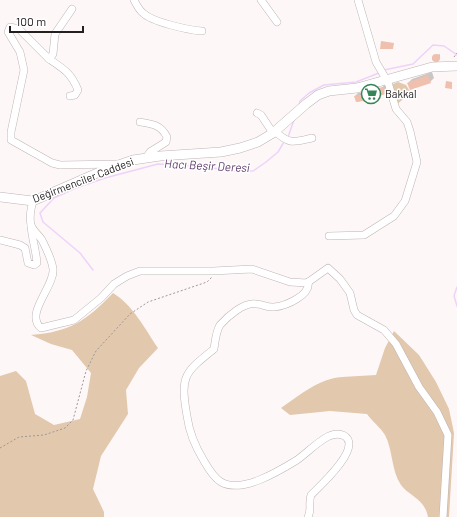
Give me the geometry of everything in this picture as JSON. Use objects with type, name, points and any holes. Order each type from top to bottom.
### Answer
[{"type":"main road","name":"Değirmenciler Caddesi","points":[[0,197],[33,201],[118,164],[146,158],[230,150],[258,142],[287,122],[306,104],[329,91],[357,88],[385,78],[455,62]]},
{"type":"street","points":[[134,0],[142,13],[149,17],[192,31],[202,31]]},
{"type":"street","points":[[261,0],[277,22]]},
{"type":"street","points":[[329,236],[364,235],[394,216],[405,201],[417,162],[407,122],[396,109],[385,78],[378,68],[358,0]]},
{"type":"street","points":[[50,59],[53,54],[55,34],[72,9]]},
{"type":"street","points":[[70,96],[75,95],[78,90],[67,71],[50,59],[19,29],[10,28],[8,32],[18,48],[24,70],[11,132],[11,140],[60,166],[118,164]]},
{"type":"street","points":[[257,113],[261,115],[274,132],[291,143],[312,138]]},
{"type":"street","points":[[140,122],[157,125],[164,130],[167,137],[166,142],[150,152],[146,158]]},
{"type":"street","points":[[0,240],[20,245],[25,248],[28,263],[34,265],[37,263],[31,226],[31,209],[33,201]]},
{"type":"street","points":[[31,226],[42,240],[54,270],[51,282],[38,306],[36,321],[41,328],[74,320],[101,298],[114,284],[127,276],[140,271],[213,271],[252,269],[290,282],[308,282],[324,269],[328,268],[334,272],[350,293],[354,310],[357,315],[384,330],[396,344],[419,387],[437,412],[448,435],[443,517]]},
{"type":"street","points":[[308,282],[309,286],[307,293],[299,298],[276,307],[265,307],[257,304],[241,307],[220,326],[214,349],[188,371],[184,388],[187,417],[199,452],[209,470],[221,482],[232,485],[255,482],[298,459],[329,436],[337,434],[345,436],[348,440],[349,448],[337,469],[311,495],[309,500],[310,512],[308,517]]},
{"type":"path","points":[[455,62],[457,53]]},
{"type":"path","points":[[0,448],[19,436],[44,435],[65,428],[73,420],[86,371],[96,351],[130,314],[148,302],[207,282],[211,278],[213,271]]},
{"type":"shaded area","points":[[398,82],[406,85],[411,93],[396,105],[392,93],[393,84]]},
{"type":"shaded area","points":[[113,293],[133,311],[158,348],[139,368],[126,390],[128,414],[101,456],[93,489],[104,512],[104,517],[0,517],[0,376],[16,371],[26,381],[35,414],[54,425],[80,419],[87,397],[91,373],[72,350],[51,344],[31,335],[67,328],[85,318]]},
{"type":"shaded area","points":[[394,331],[419,355],[436,382],[449,409],[454,433],[449,517],[428,517],[424,506],[404,489],[395,473],[388,441],[385,435],[367,414],[330,411],[290,415],[281,408],[310,388],[333,378],[376,375],[385,348]]},
{"type":"building","points":[[381,41],[394,43],[393,49],[380,49]]},
{"type":"building","points":[[434,54],[438,54],[440,58],[438,62],[434,62],[432,60],[432,56]]},
{"type":"building","points":[[428,75],[431,83],[410,90],[407,83]]},
{"type":"building","points":[[446,81],[452,82],[452,89],[445,88]]},
{"type":"building","points":[[384,87],[386,94],[379,96],[380,98],[356,102],[354,96],[379,91],[378,88]]},
{"type":"waterway","name":"Hacı Beşir Deresi","points":[[384,70],[413,64],[433,45],[444,46],[457,55]]},
{"type":"waterway","name":"Hacı Beşir Deresi","points":[[299,105],[300,101],[309,93],[324,85],[356,82],[379,73]]},
{"type":"waterway","name":"Hacı Beşir Deresi","points":[[288,137],[294,120]]},
{"type":"waterway","name":"Hacı Beşir Deresi","points":[[93,270],[80,253],[43,222],[40,213],[54,198],[76,188],[105,178],[158,164],[206,167],[233,171],[253,171],[278,152],[284,142]]},
{"type":"waterway","points":[[457,287],[454,296],[457,306]]},
{"type":"place","name":"Bakkal","points":[[371,94]]}]
